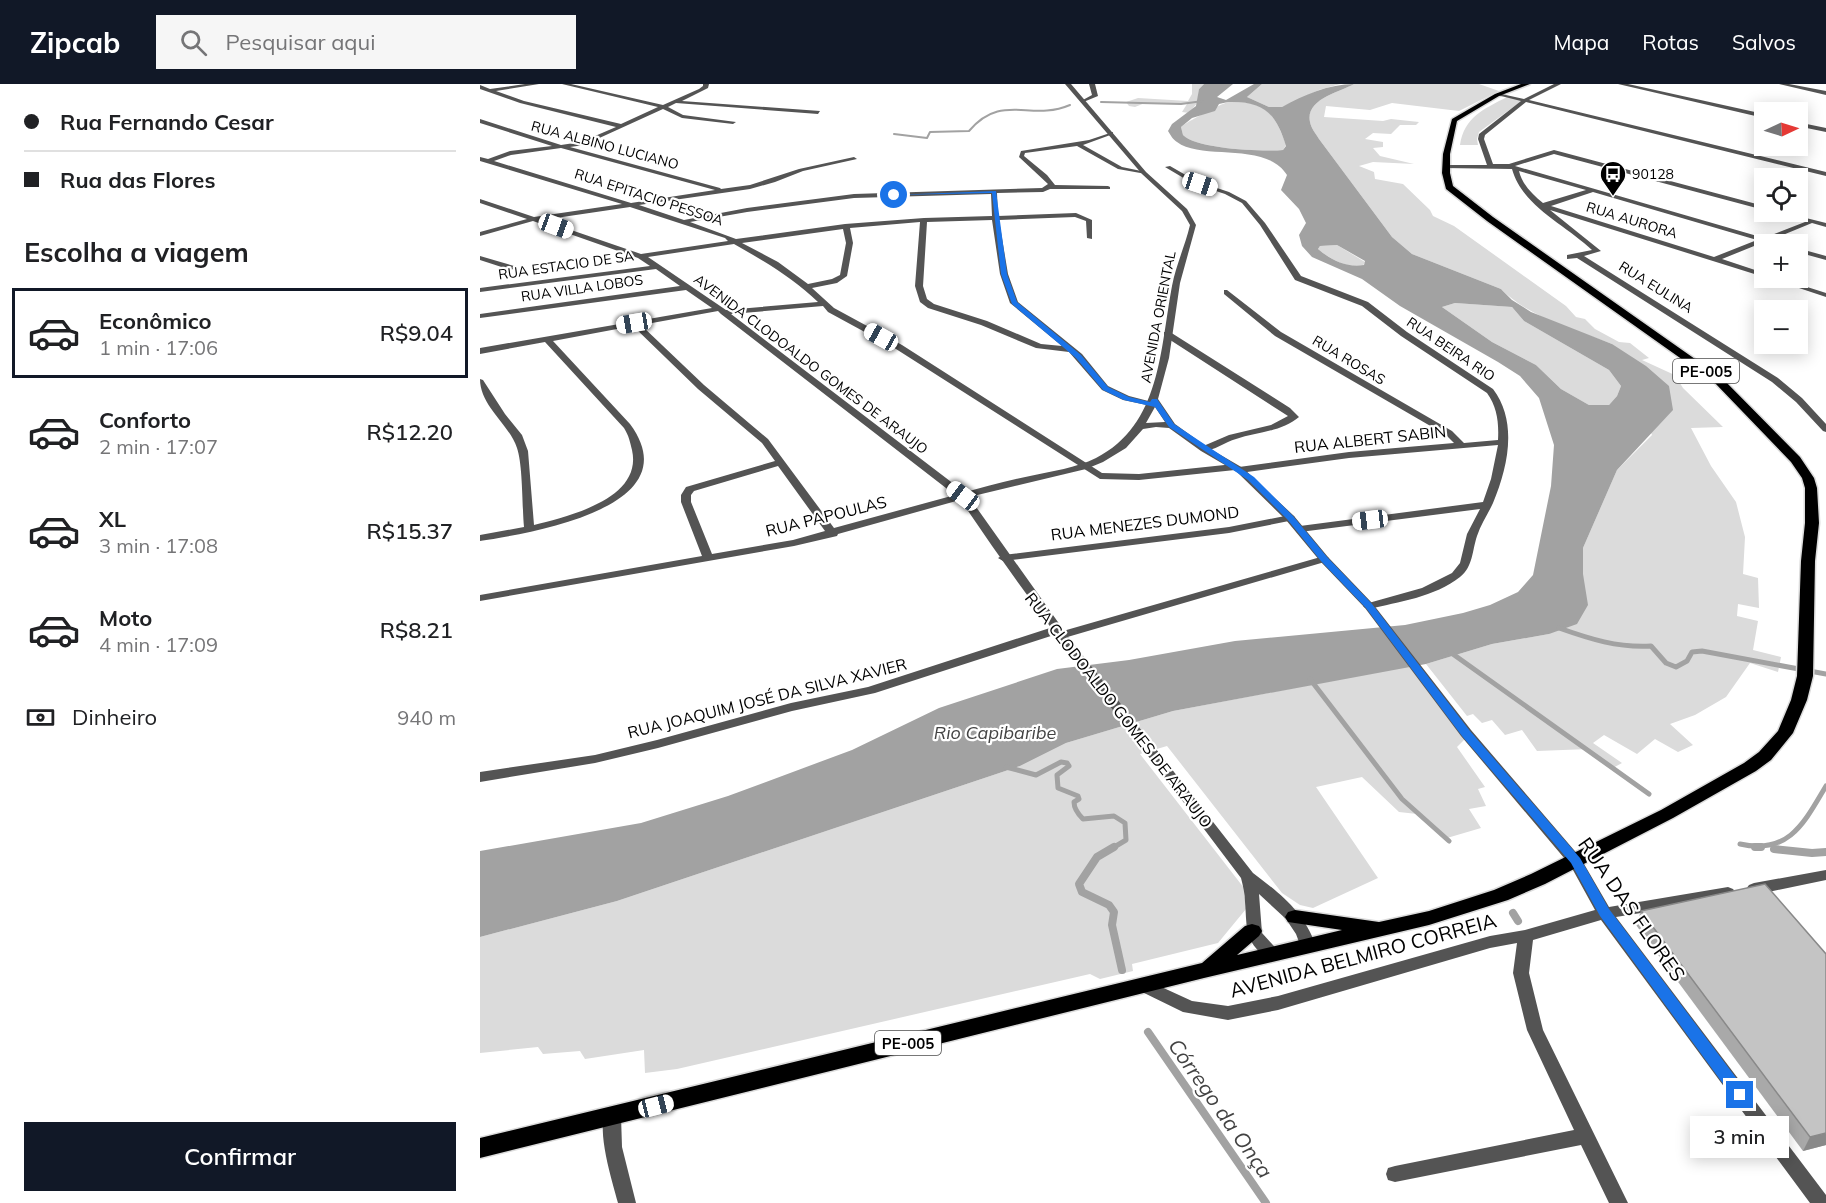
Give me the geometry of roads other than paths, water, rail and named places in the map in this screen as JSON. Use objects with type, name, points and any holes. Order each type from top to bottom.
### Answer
[{"type":"main road","points":[[1445,167],[1451,126],[1454,120],[1499,94],[1527,84]]},
{"type":"main road","name":"PE-005","points":[[480,1148],[1204,970],[1387,929],[1501,895],[1575,861],[1666,814],[1765,756],[1777,745],[1792,719],[1805,670],[1808,561],[1812,523],[1810,488],[1803,468],[1736,396],[1718,380],[1455,192],[1445,180],[1445,167]]},
{"type":"main road","points":[[1295,917],[1387,929]]},
{"type":"main road","points":[[1204,970],[1252,931]]},
{"type":"street","points":[[491,90],[536,84]]},
{"type":"street","points":[[565,84],[663,107],[682,116],[733,122]]},
{"type":"street","points":[[483,162],[510,153],[582,144],[677,102],[706,87],[706,84]]},
{"type":"street","name":"AVENIDA ORIENTAL","points":[[1068,84],[1144,173],[1178,203],[1193,225],[1176,282],[1159,389],[1154,403],[1172,426],[1204,449],[1237,468],[1290,518],[1324,559],[1378,617]]},
{"type":"street","points":[[1083,102],[1095,96],[1092,84]]},
{"type":"street","points":[[1491,167],[1481,139],[1482,134],[1526,99],[1558,84]]},
{"type":"street","points":[[1621,84],[1754,114]]},
{"type":"street","points":[[1782,84],[1826,93]]},
{"type":"street","points":[[480,87],[522,102],[620,126]]},
{"type":"street","points":[[1499,94],[1826,174]]},
{"type":"street","points":[[677,102],[818,112]]},
{"type":"street","name":"RUA ALBINO LUCIANO","points":[[480,121],[723,191]]},
{"type":"street","points":[[1808,126],[1826,130]]},
{"type":"street","points":[[1051,187],[1053,185],[1047,177],[1024,161],[1021,154],[1032,149],[1097,140],[1111,134]]},
{"type":"street","points":[[1078,144],[1120,168],[1144,173]]},
{"type":"street","points":[[1512,167],[1554,152],[1754,205]]},
{"type":"street","points":[[480,234],[535,219],[765,184],[801,170],[854,159]]},
{"type":"street","name":"RUA EPITACIO PESSOA","points":[[483,162],[501,165],[719,233],[775,264],[807,287],[822,304],[899,347],[1083,466]]},
{"type":"street","name":"RUA BEIRA RIO","points":[[1168,167],[1188,179],[1233,195],[1244,202],[1263,224],[1298,278],[1365,304],[1404,334],[1490,391],[1502,408],[1504,442],[1487,505],[1469,541],[1464,568],[1455,576],[1420,591],[1369,606]]},
{"type":"street","points":[[1445,167],[1512,167],[1754,238]]},
{"type":"street","name":"RUA EULINA","points":[[1512,167],[1543,206],[1597,251],[1574,256],[1775,380],[1799,400],[1826,429]]},
{"type":"street","points":[[684,222],[747,210],[854,196],[1037,191],[1051,187],[1108,188]]},
{"type":"street","points":[[1543,206],[1591,191]]},
{"type":"street","points":[[994,192],[1004,274],[1014,303],[1072,350],[1105,388],[1126,398],[1154,403]]},
{"type":"street","points":[[480,201],[641,256],[817,228],[924,220],[1082,216],[1089,220],[1090,238]]},
{"type":"street","name":"RUA AURORA","points":[[1543,206],[1754,272]]},
{"type":"street","points":[[480,212],[498,208]]},
{"type":"street","points":[[924,220],[920,294],[926,303],[1040,346],[1072,350]]},
{"type":"street","points":[[1808,220],[1826,225]]},
{"type":"street","points":[[1778,234],[1812,221]]},
{"type":"street","points":[[807,287],[834,281],[843,276],[850,238],[849,231],[844,226]]},
{"type":"street","points":[[1716,259],[1754,243]]},
{"type":"street","points":[[1808,253],[1826,258]]},
{"type":"street","name":"AVENIDA CLODOALDO GOMES DE ARAUJO","points":[[641,256],[721,310],[963,496]]},
{"type":"street","points":[[480,258],[511,268]]},
{"type":"street","name":"RUA ESTACIO DE SA","points":[[480,290],[656,267]]},
{"type":"street","name":"RUA VILLA LOBOS","points":[[480,316],[688,287]]},
{"type":"street","points":[[1804,288],[1826,295]]},
{"type":"street","name":"RUA ROSAS","points":[[1227,292],[1278,334],[1449,433],[1461,445]]},
{"type":"street","points":[[480,351],[721,310],[822,304]]},
{"type":"street","points":[[634,323],[701,387],[751,428],[782,462],[833,534]]},
{"type":"street","points":[[1167,334],[1287,410],[1294,417],[1274,427],[1232,437],[1204,449]]},
{"type":"street","points":[[480,538],[529,529],[588,512],[622,495],[635,481],[640,468],[640,453],[634,436],[546,338]]},
{"type":"street","points":[[480,382],[517,435],[523,451],[529,529]]},
{"type":"street","name":"RUA PAPOULAS","points":[[480,598],[709,559],[833,534],[963,496],[1083,466],[1101,460],[1117,450],[1139,427],[1154,403]]},
{"type":"street","points":[[1139,427],[1156,424],[1172,426]]},
{"type":"street","name":"RUA ALBERT SABIN","points":[[1083,466],[1100,476],[1110,478],[1177,474],[1504,442]]},
{"type":"street","points":[[709,559],[686,501],[686,495],[690,489],[782,462]]},
{"type":"street","name":"RUA CLODOALDO GOMES DE ARAUJO","points":[[963,496],[1003,558],[1062,637],[1248,877],[1253,902],[1252,931]]},
{"type":"street","points":[[1300,529],[1487,505]]},
{"type":"street","name":"RUA MENEZES DUMOND","points":[[1003,558],[1229,530],[1290,518]]},
{"type":"street","name":"RUA JOAQUIM JOSÉ DA SILVA XAVIER","points":[[480,777],[595,759],[791,707],[871,690],[1062,637],[1324,559]]},
{"type":"street","name":"RUA DAS FLORES","points":[[1378,617],[1466,733],[1575,861],[1604,912],[1821,1203]]},
{"type":"street","name":"AVENIDA BELMIRO CORREIA","points":[[1144,985],[1189,1007],[1228,1013],[1278,1003],[1490,942],[1526,936],[1561,923],[1604,912],[1765,888],[1826,875]]},
{"type":"street","points":[[1248,877],[1295,917],[1304,930],[1308,946]]},
{"type":"street","points":[[1252,931],[1259,944],[1273,954]]},
{"type":"street","points":[[1526,936],[1521,973],[1526,1003],[1535,1030],[1619,1203]]},
{"type":"street","points":[[612,1116],[613,1148],[627,1203]]},
{"type":"street","points":[[1395,1173],[1585,1136]]},
{"type":"water","name":"Rio Capibaribe","points":[[1204,84],[1233,84],[1217,97],[1226,100],[1254,84],[1262,84],[1247,97],[1269,107],[1282,107],[1317,91],[1354,84],[1325,97],[1313,107],[1310,114],[1312,129],[1392,237],[1412,254],[1501,289],[1512,300],[1531,312],[1612,344],[1646,366],[1669,386],[1673,410],[1617,470],[1583,548],[1583,574],[1588,605],[1577,624],[1549,634],[1492,644],[1426,664],[1173,711],[1066,743],[1020,766],[617,901],[480,937],[480,851],[641,823],[728,796],[852,750],[939,708],[1057,669],[1129,660],[1235,641],[1405,625],[1490,605],[1518,592],[1533,575],[1551,486],[1554,445],[1539,398],[1520,376],[1498,362],[1400,306],[1362,279],[1312,257],[1302,246],[1299,235],[1306,223],[1299,209],[1281,190],[1287,175],[1277,165],[1264,158],[1202,150],[1188,147],[1174,140],[1168,131],[1172,124],[1196,106],[1199,89]],"holes":[[[1228,102],[1251,104],[1267,111],[1278,125],[1286,146],[1283,150],[1246,150],[1201,144],[1183,135],[1181,127],[1192,118],[1215,111],[1219,104]],[[1337,245],[1365,261],[1364,265],[1351,265],[1328,257],[1318,249],[1320,246]],[[1455,303],[1512,307],[1524,321],[1609,370],[1621,386],[1617,396],[1609,405],[1589,405],[1561,389],[1536,365],[1492,342],[1442,307]]]},
{"type":"waterway","points":[[1101,102],[1181,104],[1203,101]]},
{"type":"waterway","points":[[894,134],[927,138],[930,132],[969,131],[981,119],[1005,110],[1042,111],[1070,105]]},
{"type":"waterway","points":[[1559,628],[1604,642],[1627,646],[1651,646],[1666,663],[1676,667],[1687,661],[1692,652],[1702,651],[1826,674]]},
{"type":"waterway","points":[[1450,652],[1649,794]]},
{"type":"waterway","points":[[1310,679],[1402,799],[1449,841]]},
{"type":"waterway","name":"Córrego da Onça","points":[[1006,767],[1036,775],[1061,762],[1067,763],[1069,766],[1057,775],[1058,788],[1078,796],[1079,799],[1074,802],[1074,805],[1081,817],[1083,819],[1114,816],[1125,823],[1126,840],[1111,849]]},
{"type":"waterway","points":[[1740,844],[1771,845],[1783,840],[1802,824],[1826,786]]},
{"type":"waterway","name":"Córrego da Onça","points":[[1114,847],[1097,857],[1079,884],[1082,892],[1109,905],[1114,912],[1112,925],[1122,970]]},
{"type":"waterway","points":[[1755,847],[1761,847]]},
{"type":"waterway","points":[[1774,849],[1812,853],[1826,852]]},
{"type":"waterway","points":[[1513,913],[1518,921]]},
{"type":"waterway","name":"Córrego da Onça","points":[[1148,1032],[1266,1203]]},
{"type":"place","name":"90128","points":[[1613,197]]}]
